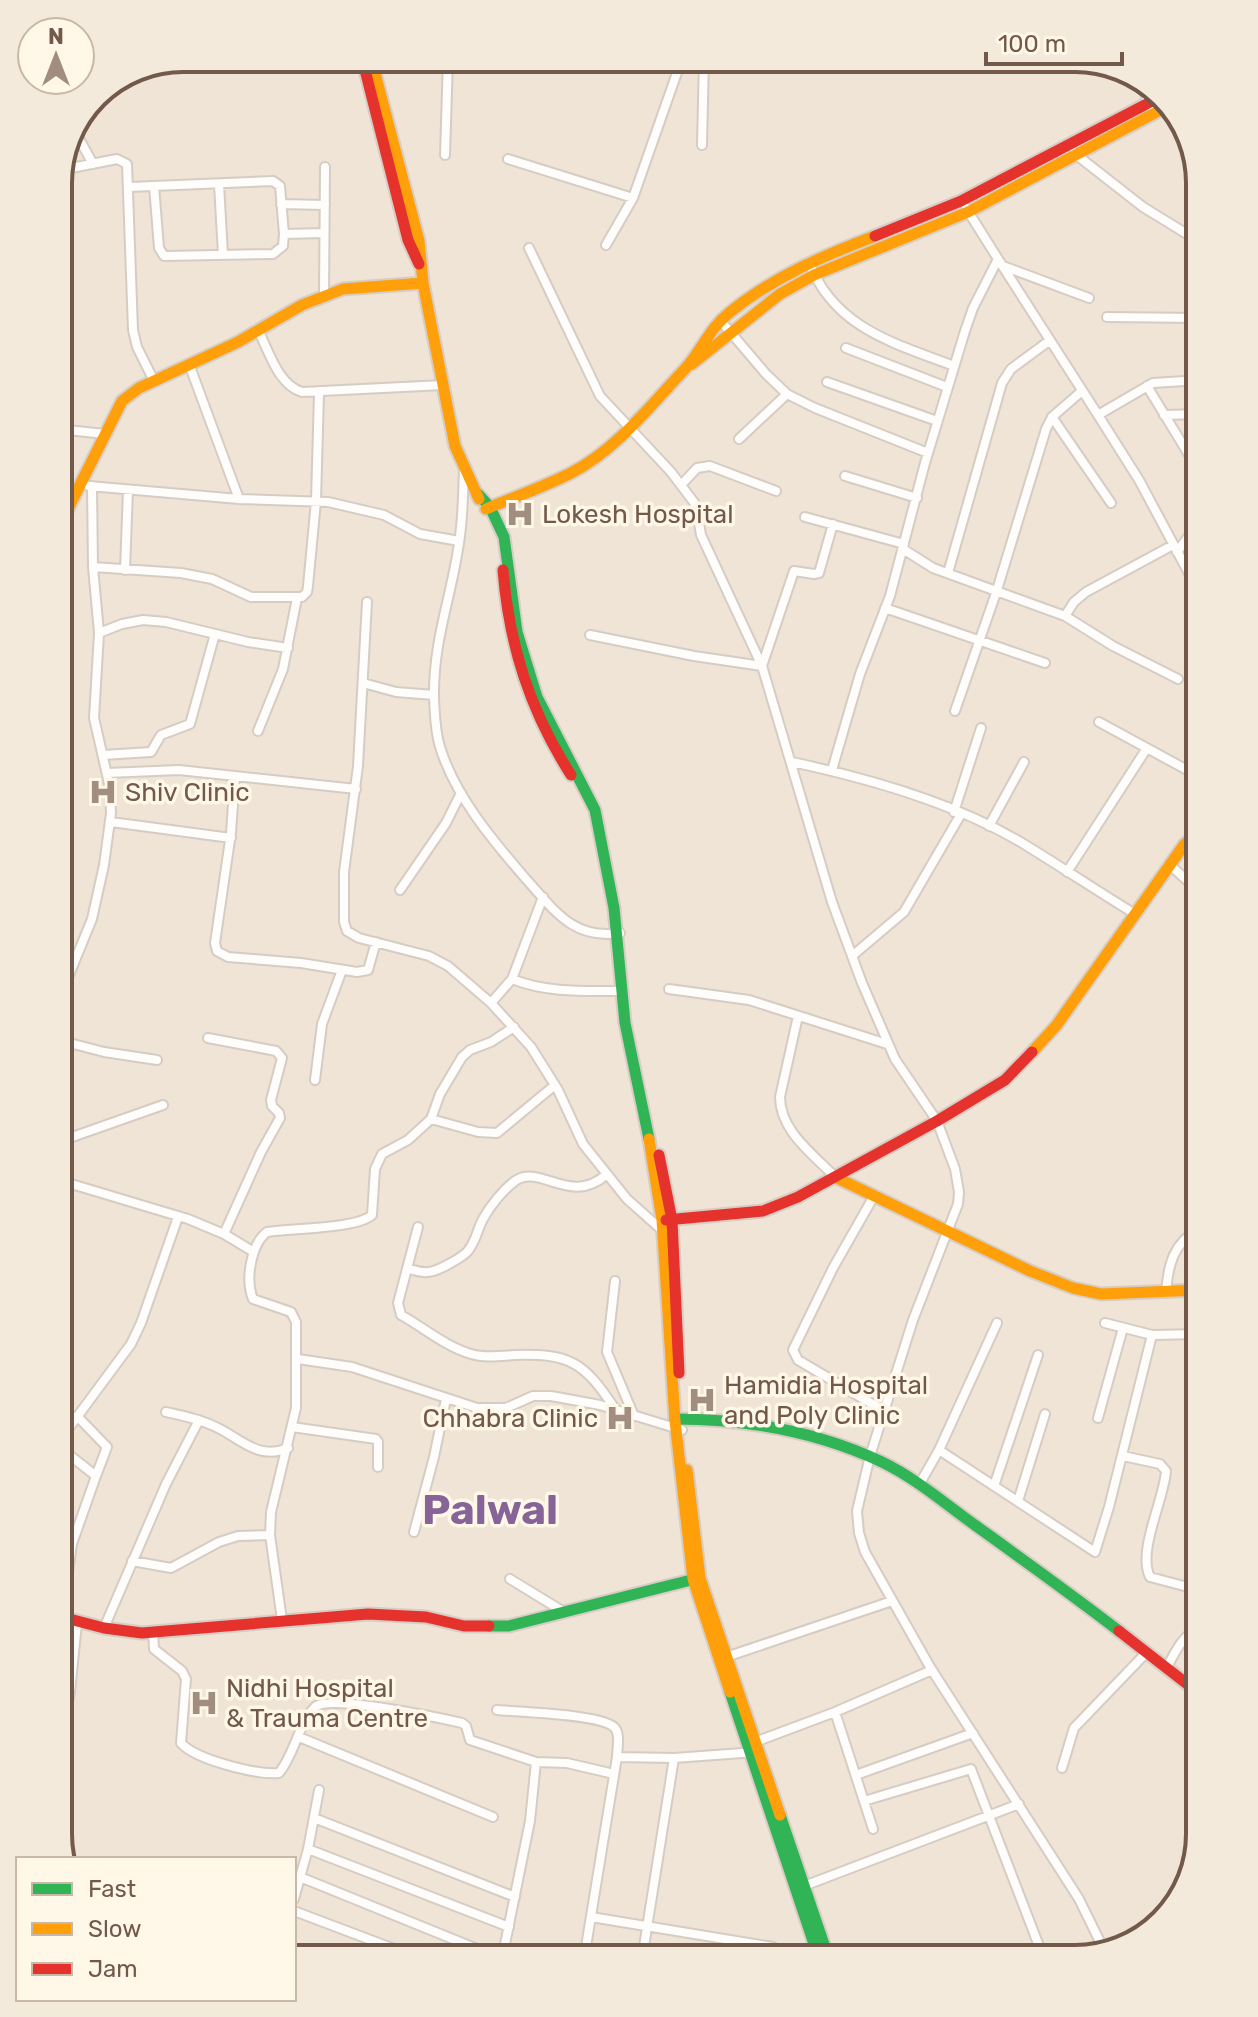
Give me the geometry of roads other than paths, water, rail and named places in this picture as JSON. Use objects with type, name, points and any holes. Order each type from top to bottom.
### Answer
[{"type":"street","points":[[366,72],[408,240],[420,264]]},
{"type":"street","points":[[375,72],[419,241],[423,283],[455,446],[464,469],[504,537],[517,632],[537,697],[590,798],[597,822],[667,1226],[678,1424],[696,1578],[824,1945]]},
{"type":"street","points":[[445,155],[448,72]]},
{"type":"street","points":[[606,245],[633,198],[677,72]]},
{"type":"street","points":[[702,145],[704,72]]},
{"type":"street","points":[[1147,100],[1151,108]]},
{"type":"street","points":[[487,508],[573,472],[630,427],[688,366],[780,294],[814,275],[964,206],[1155,107]]},
{"type":"street","points":[[81,141],[93,164]]},
{"type":"street","points":[[1072,151],[1143,207],[1186,233]]},
{"type":"street","points":[[74,168],[117,159],[128,167],[133,330],[137,347],[154,381]]},
{"type":"street","points":[[508,159],[633,198]]},
{"type":"street","points":[[324,296],[325,167]]},
{"type":"street","points":[[129,187],[154,186],[277,182],[280,186],[283,246],[278,252],[161,254],[154,186]]},
{"type":"street","points":[[219,184],[223,255]]},
{"type":"street","points":[[281,204],[325,205]]},
{"type":"street","points":[[688,366],[702,342],[754,293],[809,262],[964,206]]},
{"type":"street","points":[[964,206],[1139,480],[1186,569]]},
{"type":"street","points":[[284,234],[324,233]]},
{"type":"street","points":[[529,248],[600,396],[682,484],[696,505],[701,535],[762,666],[811,835],[852,956],[887,1044],[937,1121],[955,1169],[958,1204],[913,1320],[870,1456],[857,1511],[859,1533],[865,1552],[932,1670],[1079,1899],[1100,1942]]},
{"type":"street","points":[[809,262],[814,275],[851,321],[884,339],[954,366]]},
{"type":"street","points":[[1000,262],[1089,298]]},
{"type":"street","points":[[832,770],[860,674],[904,546],[937,421],[973,308],[1000,262]]},
{"type":"street","points":[[72,968],[92,919],[111,822],[107,773],[94,718],[99,633],[86,486],[105,434],[122,401],[139,388],[302,305],[343,289],[423,283]]},
{"type":"street","points":[[1107,317],[1186,318]]},
{"type":"street","points":[[721,321],[787,394],[928,453]]},
{"type":"street","points":[[258,330],[288,385],[302,392],[443,385]]},
{"type":"street","points":[[948,573],[1002,383],[1011,369],[1049,341]]},
{"type":"street","points":[[846,348],[947,387]]},
{"type":"street","points":[[189,364],[239,499]]},
{"type":"street","points":[[1098,415],[1153,383],[1186,381]]},
{"type":"street","points":[[827,382],[937,421]]},
{"type":"street","points":[[1147,386],[1186,450]]},
{"type":"street","points":[[955,711],[997,590],[1038,450],[1052,417],[1082,391]]},
{"type":"street","points":[[93,567],[181,573],[212,579],[246,596],[297,598],[307,592],[316,501],[319,393]]},
{"type":"street","points":[[739,439],[787,394]]},
{"type":"street","points":[[1164,415],[1186,414]]},
{"type":"street","points":[[1052,417],[1111,503]]},
{"type":"street","points":[[72,430],[105,434]]},
{"type":"street","points":[[682,484],[697,468],[710,466],[776,491]]},
{"type":"street","points":[[464,469],[459,541],[435,654],[434,695],[439,746],[461,793],[493,839],[543,897],[573,927],[586,932],[618,933]]},
{"type":"street","points":[[845,476],[917,498]]},
{"type":"street","points":[[72,497],[86,486],[239,499],[316,501],[384,515],[420,534],[459,541]]},
{"type":"street","points":[[125,570],[128,490]]},
{"type":"street","points":[[805,517],[904,546],[948,573],[1065,616],[1113,646],[1178,679]]},
{"type":"street","points":[[762,666],[794,571],[819,573],[833,524]]},
{"type":"street","points":[[1065,616],[1074,602],[1086,592],[1175,549],[1186,537]]},
{"type":"street","points":[[258,731],[283,669],[297,598]]},
{"type":"street","points":[[367,602],[356,789],[344,872],[344,922],[351,934],[429,956],[448,966],[491,1003],[531,1047],[555,1085],[583,1144],[627,1199],[667,1226],[763,1211],[798,1197],[1005,1080],[1056,1026],[1186,843]]},
{"type":"street","points":[[885,608],[1045,663]]},
{"type":"street","points":[[99,633],[143,620],[288,648]]},
{"type":"street","points":[[103,755],[151,752],[161,735],[190,724],[215,634]]},
{"type":"street","points":[[590,635],[762,666]]},
{"type":"street","points":[[363,683],[396,692],[434,695]]},
{"type":"street","points":[[1099,722],[1186,769]]},
{"type":"street","points":[[852,956],[904,912],[958,813],[981,728]]},
{"type":"street","points":[[1067,872],[1147,748]]},
{"type":"street","points":[[792,762],[832,770],[897,790],[989,826],[1026,845],[1135,914]]},
{"type":"street","points":[[989,826],[1024,762]]},
{"type":"street","points":[[107,773],[179,770],[356,789]]},
{"type":"street","points":[[235,776],[231,838],[215,943],[217,951],[228,957],[301,963],[357,972],[368,970],[376,942]]},
{"type":"street","points":[[400,890],[446,823],[461,793]]},
{"type":"street","points":[[111,822],[231,838]]},
{"type":"street","points":[[1170,865],[1186,879]]},
{"type":"street","points":[[491,1003],[512,979],[543,897]]},
{"type":"street","points":[[618,933],[620,991],[667,1226]]},
{"type":"street","points":[[315,1080],[322,1024],[342,970]]},
{"type":"street","points":[[512,979],[555,991],[620,991]]},
{"type":"street","points":[[669,989],[749,1000],[887,1044]]},
{"type":"street","points":[[798,1016],[780,1108],[786,1125],[835,1177],[1030,1271],[1073,1288],[1101,1294],[1186,1291]]},
{"type":"street","points":[[282,1620],[270,1535],[271,1512],[292,1427],[298,1359],[296,1322],[291,1312],[255,1300],[250,1294],[254,1252],[259,1239],[267,1232],[367,1220],[372,1215],[374,1205],[378,1159],[408,1140],[431,1119],[440,1094],[462,1057],[514,1027]]},
{"type":"street","points":[[208,1038],[276,1051],[282,1058],[271,1100],[280,1118],[224,1234]]},
{"type":"street","points":[[72,1044],[157,1060]]},
{"type":"street","points":[[431,1119],[478,1132],[497,1133],[555,1085]]},
{"type":"street","points":[[72,1137],[163,1105]]},
{"type":"street","points":[[407,1268],[433,1273],[460,1258],[474,1242],[490,1209],[516,1180],[530,1177],[583,1188],[595,1185],[607,1174]]},
{"type":"street","points":[[72,1184],[224,1234],[254,1252]]},
{"type":"street","points":[[874,1196],[833,1268],[793,1350],[798,1360],[884,1411]]},
{"type":"street","points":[[72,1422],[131,1344],[178,1217]]},
{"type":"street","points":[[418,1227],[398,1306],[401,1315],[468,1353],[492,1356],[538,1354],[573,1362],[585,1369],[615,1409]]},
{"type":"street","points":[[1166,1293],[1168,1267],[1186,1237]]},
{"type":"street","points":[[615,1281],[607,1352],[634,1416]]},
{"type":"street","points":[[919,1485],[939,1450],[997,1323]]},
{"type":"street","points":[[1105,1323],[1152,1335],[1186,1334]]},
{"type":"street","points":[[1098,1418],[1123,1328]]},
{"type":"street","points":[[939,1450],[1095,1552],[1123,1456],[1152,1335]]},
{"type":"street","points":[[994,1486],[1038,1355]]},
{"type":"street","points":[[298,1359],[352,1367],[463,1405],[492,1410],[516,1406],[533,1396],[551,1396],[678,1424],[702,1418],[752,1424],[870,1456],[919,1485],[1111,1623],[1186,1683]]},
{"type":"street","points":[[414,1532],[446,1399]]},
{"type":"street","points":[[166,1412],[220,1429],[257,1451],[277,1453],[288,1448]]},
{"type":"street","points":[[1018,1501],[1045,1414]]},
{"type":"street","points":[[72,1544],[107,1447],[77,1416]]},
{"type":"street","points":[[104,1628],[166,1484],[199,1420]]},
{"type":"street","points":[[292,1427],[376,1439],[378,1467]]},
{"type":"street","points":[[1123,1456],[1160,1464],[1166,1471],[1147,1551],[1147,1571],[1150,1577],[1186,1585]]},
{"type":"street","points":[[72,1457],[96,1476]]},
{"type":"street","points":[[132,1561],[171,1568],[219,1542],[238,1536],[270,1535]]},
{"type":"street","points":[[72,1621],[104,1628],[153,1632],[368,1614],[426,1617],[488,1628],[509,1626],[696,1578]]},
{"type":"street","points":[[696,1578],[726,1657],[815,1945]]},
{"type":"street","points":[[510,1579],[564,1612]]},
{"type":"street","points":[[726,1657],[892,1601]]},
{"type":"street","points":[[72,1672],[77,1623]]},
{"type":"street","points":[[153,1632],[154,1649],[182,1671],[186,1679],[180,1737],[183,1746],[212,1760],[275,1774],[283,1769],[313,1709],[327,1701],[410,1711],[462,1723],[470,1740],[536,1762],[567,1763],[614,1774]]},
{"type":"street","points":[[1167,1667],[1186,1636]]},
{"type":"street","points":[[1062,1768],[1074,1728],[1147,1652]]},
{"type":"street","points":[[617,1757],[674,1758],[754,1749],[932,1670]]},
{"type":"street","points":[[497,1710],[602,1721],[617,1731],[617,1757],[586,1945]]},
{"type":"street","points":[[835,1712],[873,1829]]},
{"type":"street","points":[[856,1775],[973,1733]]},
{"type":"street","points":[[299,1737],[493,1817]]},
{"type":"street","points":[[644,1945],[674,1758]]},
{"type":"street","points":[[505,1945],[530,1821],[536,1762]]},
{"type":"street","points":[[864,1801],[968,1769],[975,1776],[1039,1945]]},
{"type":"street","points":[[296,1892],[319,1790]]},
{"type":"street","points":[[804,1886],[1019,1804]]},
{"type":"street","points":[[314,1818],[515,1897]]},
{"type":"street","points":[[308,1849],[509,1927]]},
{"type":"street","points":[[300,1877],[468,1945]]},
{"type":"street","points":[[296,1912],[384,1945]]},
{"type":"street","points":[[591,1917],[761,1945]]},
{"type":"place","name":"Lokesh Hospital","points":[[520,514]]},
{"type":"place","name":"Shiv Clinic","points":[[103,792]]},
{"type":"place","name":"Hamidia Hospital and Poly Clinic","points":[[702,1400]]},
{"type":"place","name":"Chhabra Clinic","points":[[620,1418]]},
{"type":"place","name":"Nidhi Hospital & Trauma Centre","points":[[204,1703]]},
{"type":"district","name":"Palwal","points":[[490,1509]]}]
